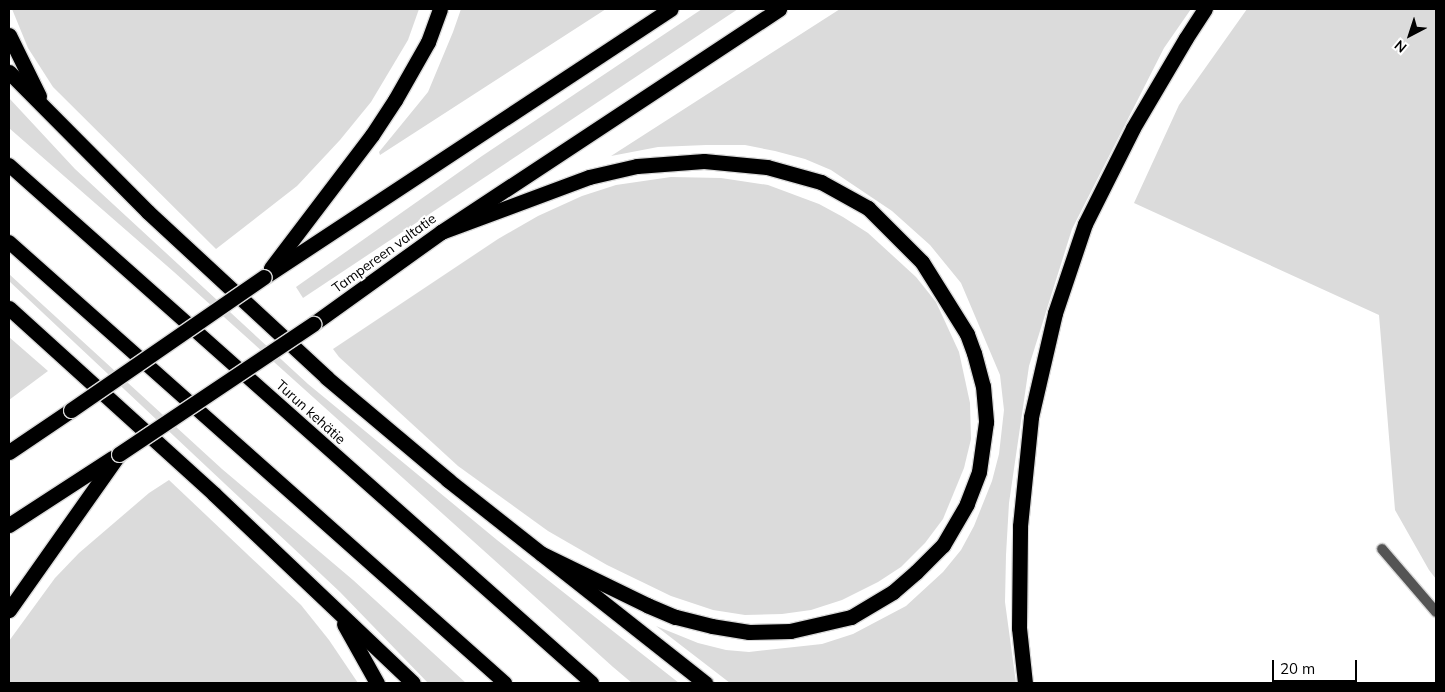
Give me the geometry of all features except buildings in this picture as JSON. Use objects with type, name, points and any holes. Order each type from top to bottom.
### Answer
[{"type":"highway","points":[[264,277],[395,100],[428,42],[440,9]]},
{"type":"highway","points":[[9,452],[264,277],[671,9]]},
{"type":"highway","name":"Tampereen valtatie","points":[[9,526],[313,324],[441,232],[779,9]]},
{"type":"highway","points":[[1025,683],[1019,628],[1020,526],[1031,417],[1054,313],[1085,224],[1134,128],[1186,38],[1206,9]]},
{"type":"highway","points":[[9,35],[46,108]]},
{"type":"highway","points":[[9,72],[148,212],[327,378],[542,554],[705,683]]},
{"type":"highway","points":[[441,232],[589,176],[637,166],[704,161],[766,167],[821,182],[868,208],[922,262],[967,334],[974,353],[983,386],[986,422],[978,472],[967,504],[943,545],[923,566],[893,592],[851,617],[783,632],[749,632],[712,626],[675,616],[647,605],[542,554]]},
{"type":"highway","name":"Turun kehätie","points":[[9,165],[592,683]]},
{"type":"highway","points":[[9,242],[504,683]]},
{"type":"highway","points":[[9,308],[206,487],[413,683]]},
{"type":"highway","points":[[9,610],[119,454]]},
{"type":"highway","points":[[337,612],[377,683]]},
{"type":"lane","points":[[1382,549],[1436,612]]},
{"type":"shaded area","points":[[12,9],[419,9],[408,40],[371,102],[340,140],[297,186],[216,249],[53,87],[28,48]]},
{"type":"shaded area","points":[[461,9],[606,9],[380,155],[379,152],[428,92]]},
{"type":"shaded area","points":[[702,9],[738,9],[303,298],[296,287],[482,156]]},
{"type":"shaded area","points":[[840,9],[1191,9],[1164,48],[1072,229],[1029,366],[1009,503],[1006,555],[1005,602],[1016,683],[730,683],[656,626],[698,643],[726,650],[749,652],[822,644],[853,634],[906,606],[943,572],[961,550],[974,526],[992,481],[999,454],[1004,410],[1000,375],[961,283],[930,245],[892,211],[831,170],[805,159],[745,145],[658,147],[611,156]]},
{"type":"shaded area","points":[[1247,9],[1436,9],[1436,579],[1395,510],[1379,315],[1134,203],[1179,105]]},
{"type":"shaded area","points":[[9,98],[75,169],[308,384],[497,540],[679,683],[632,683],[613,667],[174,272],[9,128]]},
{"type":"shaded area","points":[[671,177],[721,178],[768,185],[819,204],[843,217],[868,233],[916,277],[936,302],[959,352],[970,403],[971,439],[964,468],[943,519],[925,543],[901,567],[878,582],[842,600],[811,610],[782,614],[745,615],[713,610],[671,596],[607,565],[548,531],[458,466],[339,357],[333,349],[498,239],[538,216],[582,196],[616,185]]},
{"type":"shaded area","points":[[9,274],[222,469],[353,580],[466,683],[428,683],[340,592],[9,281]]},
{"type":"shaded area","points":[[9,337],[48,371],[9,400]]},
{"type":"shaded area","points":[[169,480],[301,605],[329,640],[358,683],[9,683],[9,641],[55,578],[79,553],[149,493]]}]
